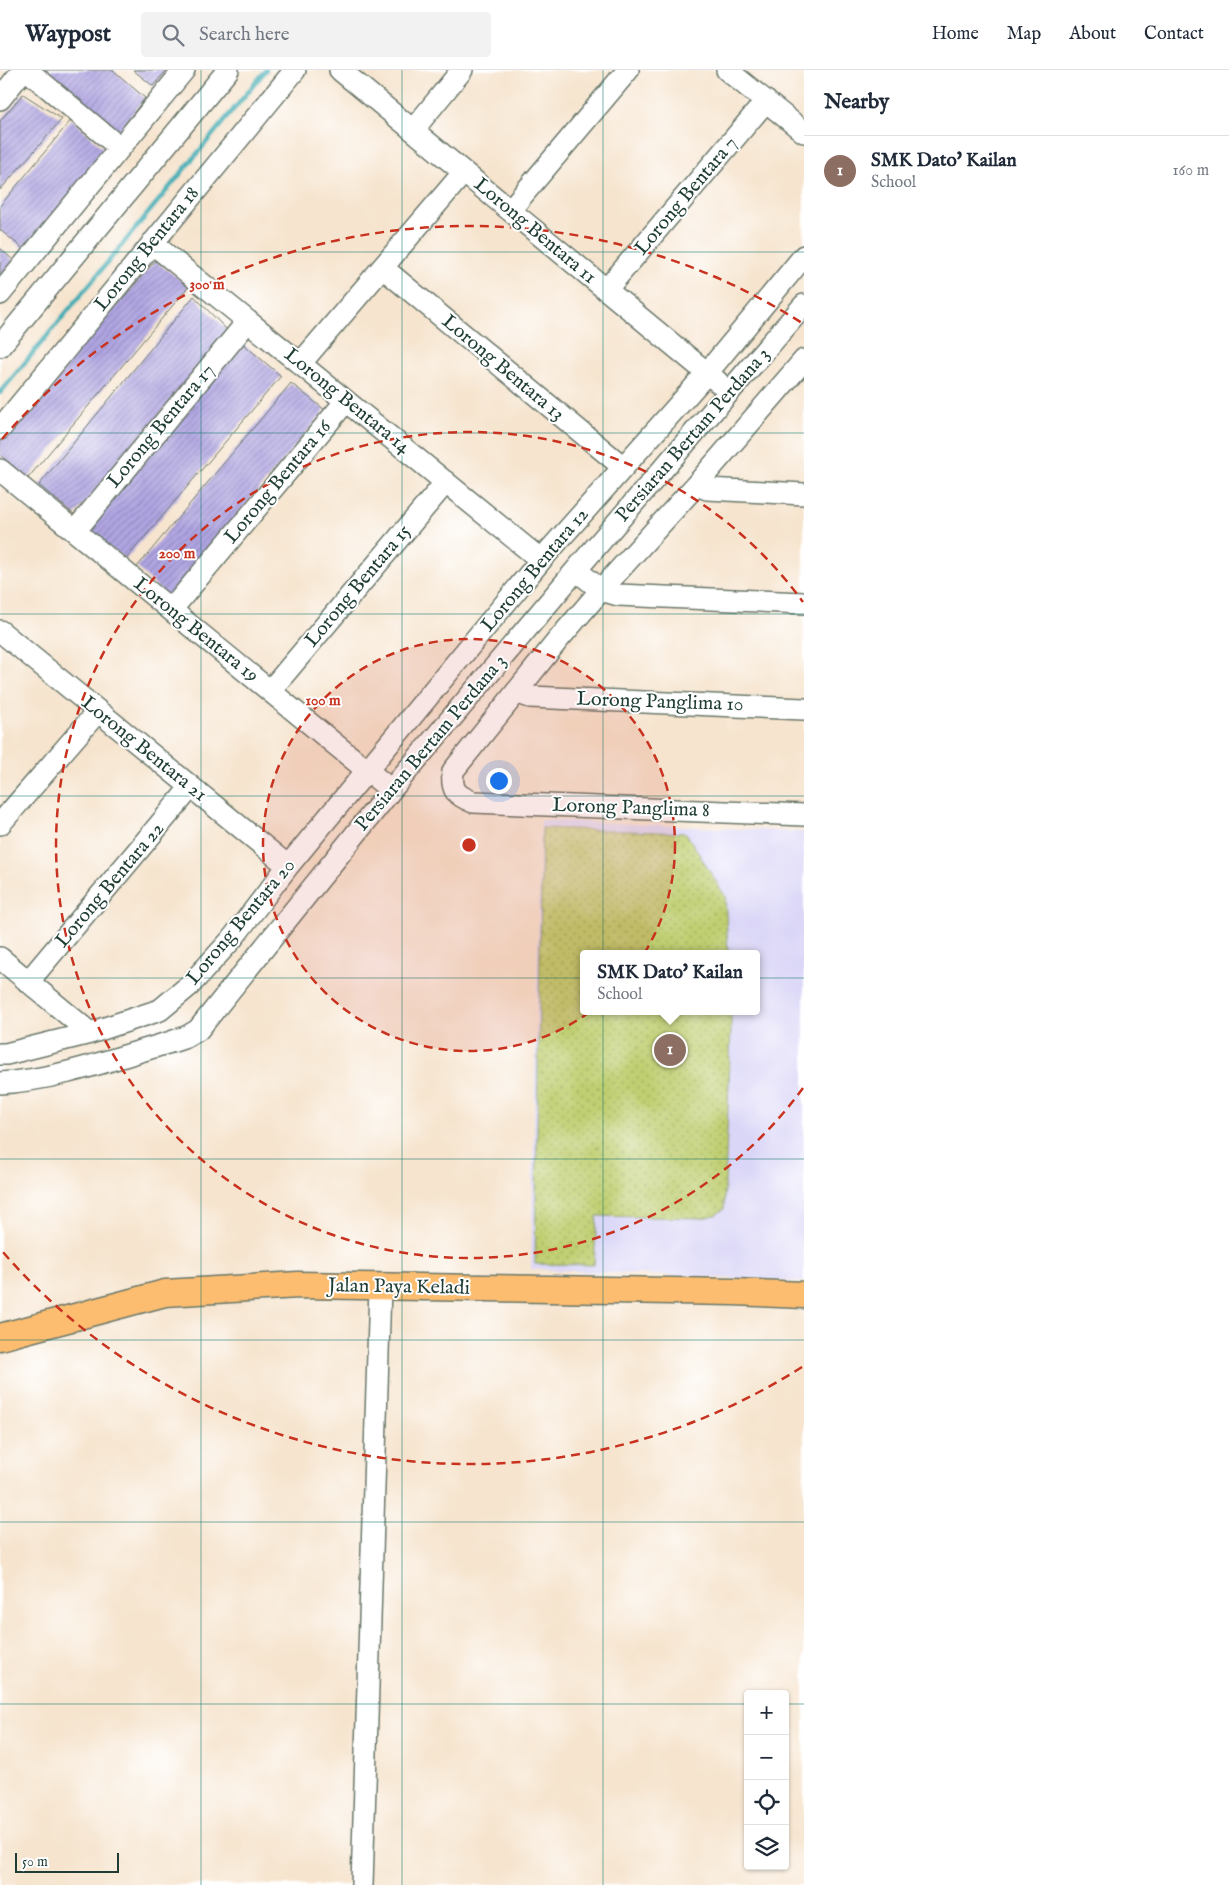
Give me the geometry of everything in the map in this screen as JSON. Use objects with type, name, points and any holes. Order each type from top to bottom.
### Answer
[{"type":"main road","name":"Jalan Paya Keladi","points":[[0,1337],[165,1293],[298,1285],[734,1292],[804,1295]]},
{"type":"street","points":[[0,100],[23,70]]},
{"type":"street","points":[[27,70],[120,148]]},
{"type":"street","points":[[0,294],[184,70]]},
{"type":"street","points":[[0,346],[228,70]]},
{"type":"street","name":"Lorong Bentara 18","points":[[0,429],[295,70]]},
{"type":"street","name":"Lorong Bentara 11","points":[[340,70],[730,392]]},
{"type":"street","points":[[413,130],[462,70]]},
{"type":"street","points":[[510,210],[628,70]]},
{"type":"street","points":[[727,70],[804,132]]},
{"type":"street","name":"Lorong Bentara 7","points":[[606,290],[766,102]]},
{"type":"street","points":[[300,364],[464,172]]},
{"type":"street","name":"Lorong Bentara 14","points":[[152,243],[541,560]]},
{"type":"street","name":"Lorong Bentara 12","points":[[368,771],[541,560],[707,373],[804,256]]},
{"type":"street","name":"Lorong Bentara 13","points":[[383,268],[623,467]]},
{"type":"street","name":"Persiaran Bertam Perdana 3","points":[[0,1083],[34,1080],[59,1074],[171,1042],[186,1037],[198,1030],[391,790],[576,570],[804,305]]},
{"type":"street","name":"Lorong Bentara 17","points":[[74,531],[248,321]]},
{"type":"street","points":[[516,692],[601,590],[697,484],[797,382],[804,360]]},
{"type":"street","name":"Lorong Bentara 16","points":[[171,610],[346,401]]},
{"type":"street","name":"Lorong Bentara 19","points":[[0,470],[391,790]]},
{"type":"street","name":"Lorong Bentara 15","points":[[270,691],[446,482]]},
{"type":"street","points":[[697,484],[707,489],[804,494]]},
{"type":"street","points":[[576,570],[601,590],[618,595],[804,603]]},
{"type":"street","name":"Lorong Bentara 21","points":[[0,631],[288,866]]},
{"type":"street","name":"Lorong Panglima 10","points":[[516,692],[530,697],[804,709]]},
{"type":"street","name":"Lorong Panglima 8","points":[[516,692],[453,771],[452,784],[459,796],[473,802],[804,815]]},
{"type":"street","points":[[0,824],[98,711]]},
{"type":"street","name":"Lorong Bentara 20","points":[[0,1054],[90,1033],[160,1010],[190,985],[232,939],[288,866],[368,771]]},
{"type":"street","name":"Lorong Bentara 22","points":[[28,982],[192,787]]},
{"type":"street","points":[[0,958],[90,1033]]},
{"type":"street","points":[[362,1885],[363,1807],[373,1571],[380,1287]]},
{"type":"shaded area","points":[[541,820],[804,832],[804,1282],[531,1269]]},
{"type":"green space","points":[[542,828],[686,833],[725,896],[728,950],[580,950],[580,1015],[731,1015],[724,1209],[715,1215],[702,1218],[597,1216],[594,1265],[535,1264]]},
{"type":"building","points":[[44,70],[113,70],[145,98],[118,133]]},
{"type":"building","points":[[133,70],[167,70],[153,86]]},
{"type":"building","points":[[23,94],[62,119],[0,190],[0,121]]},
{"type":"building","points":[[72,119],[108,153],[26,251],[0,230],[0,206]]},
{"type":"building","points":[[0,248],[15,262],[0,280]]},
{"type":"building","points":[[155,261],[189,286],[28,478],[0,455],[0,440]]},
{"type":"building","points":[[194,296],[229,332],[75,515],[39,485]]},
{"type":"building","points":[[241,342],[281,376],[126,559],[85,531]]},
{"type":"building","points":[[291,383],[325,410],[168,598],[137,567]]},
{"type":"waterway","points":[[0,393],[266,70]]},
{"type":"place","name":"SMK Dato' Kailan","points":[[670,1050]]}]
